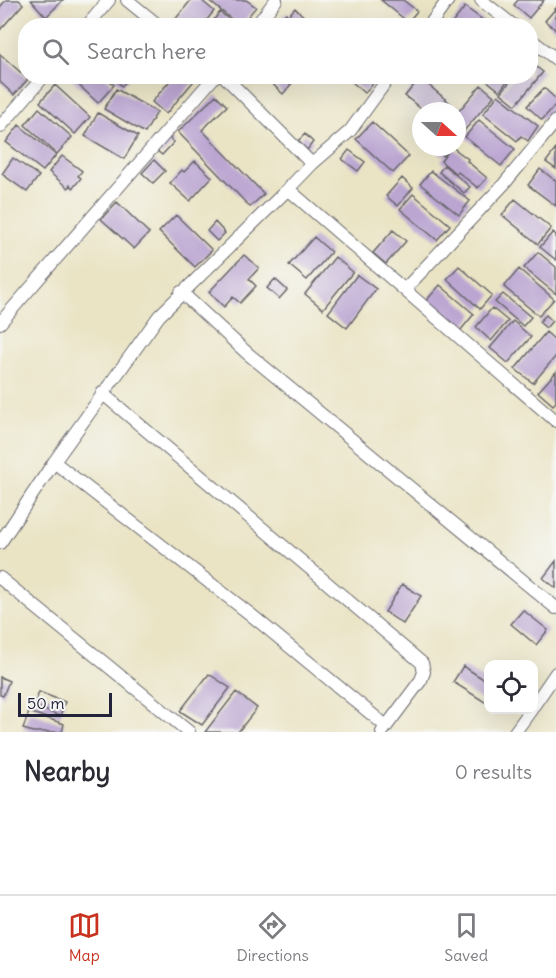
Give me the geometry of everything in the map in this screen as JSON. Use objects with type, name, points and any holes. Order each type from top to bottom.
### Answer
[{"type":"street","points":[[94,18],[109,0]]},
{"type":"street","points":[[127,0],[149,18]]},
{"type":"street","points":[[262,18],[276,0]]},
{"type":"street","points":[[435,18],[448,0]]},
{"type":"street","points":[[482,0],[504,18]]},
{"type":"street","points":[[538,45],[556,59]]},
{"type":"street","points":[[0,127],[37,84]]},
{"type":"street","points":[[0,323],[208,84]]},
{"type":"street","points":[[232,84],[312,164]]},
{"type":"street","points":[[0,543],[102,393],[159,316],[312,164],[350,131],[384,84]]},
{"type":"street","points":[[405,289],[504,184],[556,121]]},
{"type":"street","points":[[288,189],[556,421]]},
{"type":"street","points":[[181,292],[247,353],[556,608]]},
{"type":"street","points":[[54,462],[250,614],[384,729],[422,680],[424,672],[422,663],[102,393]]},
{"type":"street","points":[[0,578],[189,732]]},
{"type":"street","points":[[538,699],[556,673]]},
{"type":"street","points":[[515,732],[528,714]]},
{"type":"building","points":[[6,0],[19,0],[23,4],[0,30],[0,7]]},
{"type":"building","points":[[31,0],[63,0],[46,17]]},
{"type":"building","points":[[191,0],[201,0],[214,11],[208,18],[176,18]]},
{"type":"building","points":[[208,0],[246,0],[256,7],[247,18],[230,18]]},
{"type":"building","points":[[381,0],[403,0],[417,11],[411,18],[403,18]]},
{"type":"building","points":[[518,0],[544,0],[529,18],[514,5]]},
{"type":"building","points":[[465,7],[480,18],[456,18]]},
{"type":"building","points":[[295,8],[306,18],[281,18],[286,13],[288,16]]},
{"type":"building","points":[[556,8],[556,30],[545,21]]},
{"type":"building","points":[[220,12],[227,18],[215,18]]},
{"type":"building","points":[[0,54],[18,70],[18,84],[24,84],[14,95],[0,82]]},
{"type":"building","points":[[538,68],[543,72],[538,78]]},
{"type":"building","points":[[78,84],[114,85],[98,103]]},
{"type":"building","points":[[167,84],[191,84],[166,114],[152,102]]},
{"type":"building","points":[[272,84],[291,84],[283,94]]},
{"type":"building","points":[[354,84],[372,84],[365,93]]},
{"type":"building","points":[[415,84],[427,84],[449,102],[413,102],[405,96]]},
{"type":"building","points":[[491,84],[505,84],[500,91]]},
{"type":"building","points":[[508,84],[533,84],[516,105],[501,93]]},
{"type":"building","points":[[55,85],[90,117],[75,134],[40,102]]},
{"type":"building","points":[[481,85],[494,96],[466,129],[466,102]]},
{"type":"building","points":[[544,88],[556,99],[556,104],[542,120],[527,106]]},
{"type":"building","points":[[116,89],[157,112],[145,133],[104,109]]},
{"type":"building","points":[[216,95],[227,106],[202,130],[264,194],[250,207],[178,132]]},
{"type":"building","points":[[498,95],[538,126],[528,141],[521,136],[517,141],[483,114]]},
{"type":"building","points":[[39,108],[72,137],[57,154],[25,125]]},
{"type":"building","points":[[98,113],[138,136],[124,159],[85,136]]},
{"type":"building","points":[[479,120],[515,149],[501,166],[466,136]]},
{"type":"building","points":[[372,122],[409,156],[393,173],[356,139]]},
{"type":"building","points":[[19,125],[56,155],[43,171],[6,142]]},
{"type":"building","points":[[305,134],[313,142],[307,150],[298,141]]},
{"type":"building","points":[[167,136],[174,142],[162,155],[156,150]]},
{"type":"building","points":[[556,149],[556,169],[546,162]]},
{"type":"building","points":[[349,150],[365,162],[358,171],[342,159]]},
{"type":"building","points":[[62,156],[82,171],[78,176],[81,178],[73,188],[70,185],[68,188],[49,172]]},
{"type":"building","points":[[445,156],[464,156],[487,178],[478,188],[441,161]]},
{"type":"building","points":[[13,158],[39,176],[27,192],[2,174]]},
{"type":"building","points":[[154,160],[165,171],[153,183],[142,173]]},
{"type":"building","points":[[195,161],[212,177],[190,201],[170,183],[182,170],[184,172]]},
{"type":"building","points":[[444,165],[470,187],[464,193],[439,172]]},
{"type":"building","points":[[540,169],[556,181],[556,206],[528,185]]},
{"type":"building","points":[[431,171],[470,201],[459,215],[420,184]]},
{"type":"building","points":[[402,178],[413,188],[398,206],[386,196]]},
{"type":"building","points":[[413,194],[450,225],[437,240],[400,209]]},
{"type":"building","points":[[515,199],[551,228],[538,244],[502,215]]},
{"type":"building","points":[[117,202],[149,233],[134,249],[101,219]]},
{"type":"building","points":[[176,215],[212,250],[195,267],[159,232]]},
{"type":"building","points":[[215,222],[225,233],[217,241],[207,231]]},
{"type":"building","points":[[393,230],[406,241],[386,264],[373,253]]},
{"type":"building","points":[[553,232],[556,235],[556,260],[540,247]]},
{"type":"building","points":[[314,237],[331,252],[307,280],[289,265]]},
{"type":"building","points":[[538,252],[556,267],[556,294],[524,268]]},
{"type":"building","points":[[244,255],[259,268],[249,279],[256,286],[240,303],[233,297],[224,307],[209,292]]},
{"type":"building","points":[[335,257],[353,272],[323,309],[305,294]]},
{"type":"building","points":[[459,266],[492,295],[480,309],[447,279]]},
{"type":"building","points":[[519,269],[554,299],[539,316],[504,287]]},
{"type":"building","points":[[357,275],[376,289],[347,328],[328,313]]},
{"type":"building","points":[[275,279],[287,290],[279,299],[267,288]]},
{"type":"building","points":[[440,285],[474,314],[460,331],[425,302]]},
{"type":"building","points":[[503,294],[531,317],[523,326],[495,302]]},
{"type":"building","points":[[492,308],[508,321],[491,341],[476,327]]},
{"type":"building","points":[[546,315],[552,321],[546,328],[539,322]]},
{"type":"building","points":[[513,321],[531,337],[508,363],[490,348]]},
{"type":"building","points":[[546,332],[556,341],[556,356],[533,383],[515,369]]},
{"type":"building","points":[[556,372],[556,402],[553,405],[538,392]]},
{"type":"building","points":[[556,561],[556,588],[543,578]]},
{"type":"building","points":[[402,584],[421,596],[403,624],[385,612]]},
{"type":"building","points":[[523,610],[548,630],[536,645],[511,624]]},
{"type":"building","points":[[463,666],[484,679],[484,701],[453,682]]},
{"type":"building","points":[[209,674],[230,688],[202,725],[180,711]]},
{"type":"building","points":[[0,677],[9,681],[3,696],[0,695]]},
{"type":"building","points":[[39,692],[65,702],[60,716],[34,706]]},
{"type":"building","points":[[236,692],[257,708],[238,732],[205,732]]},
{"type":"building","points":[[29,712],[64,724],[62,732],[33,732],[23,729]]}]
